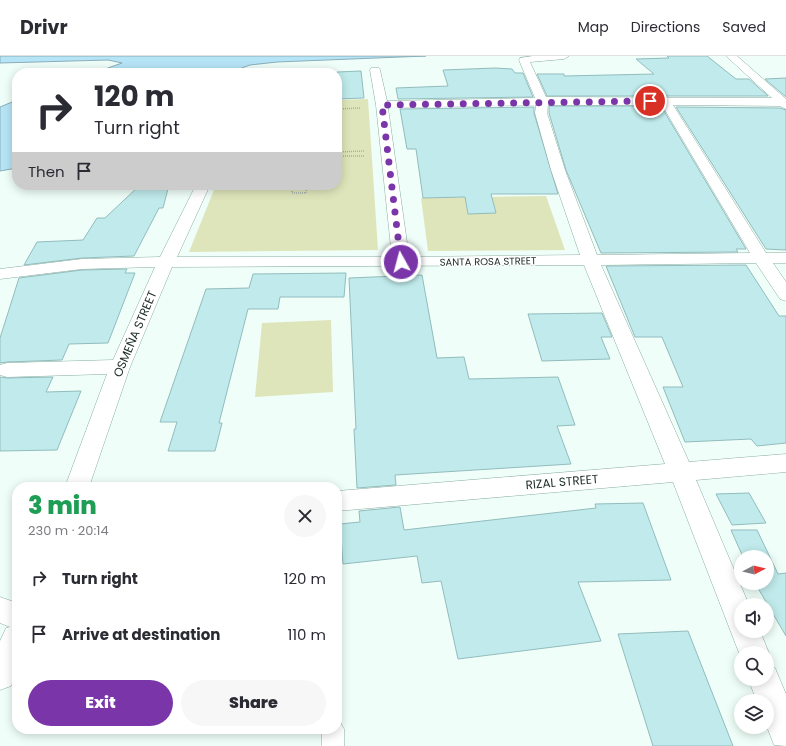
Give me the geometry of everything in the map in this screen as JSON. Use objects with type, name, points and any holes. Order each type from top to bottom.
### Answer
[{"type":"street","points":[[564,56],[524,60],[542,101],[541,113],[558,170],[590,260],[681,472],[734,604]]},
{"type":"street","points":[[731,56],[784,103]]},
{"type":"street","points":[[375,70],[382,105],[401,262]]},
{"type":"street","points":[[382,105],[542,101],[784,103]]},
{"type":"street","points":[[665,101],[760,258],[786,295]]},
{"type":"street","name":"OSMEÑA STREET","points":[[79,482],[120,367],[166,262],[201,190]]},
{"type":"street","name":"SANTA ROSA STREET","points":[[0,274],[82,264],[166,262],[401,262],[786,258]]},
{"type":"street","points":[[7,370],[120,367]]},
{"type":"street","name":"RIZAL STREET","points":[[342,500],[786,463]]},
{"type":"street","points":[[0,610],[12,614]]},
{"type":"street","points":[[0,675],[12,649]]},
{"type":"street","points":[[767,686],[786,733]]},
{"type":"lane","points":[[333,734],[333,746]]},
{"type":"path","points":[[342,156],[388,155]]},
{"type":"path","points":[[292,190],[292,193],[306,193],[306,190]]},
{"type":"green space","points":[[368,99],[378,250],[189,252],[214,190],[342,190],[342,100]]},
{"type":"green space","points":[[546,196],[565,250],[428,251],[421,198]]},
{"type":"green space","points":[[331,320],[333,392],[255,397],[262,323]]},
{"type":"water","points":[[0,56],[426,56],[277,62],[250,65],[242,68],[108,68],[122,63],[108,60],[0,63]]},
{"type":"water","points":[[12,102],[12,169],[0,171],[0,107]]},
{"type":"building","points":[[667,56],[707,56],[736,79],[749,79],[768,96],[547,96],[537,74],[564,74],[564,76],[654,74],[636,59],[669,58]]},
{"type":"building","points":[[495,68],[512,69],[515,73],[523,73],[533,97],[398,99],[396,88],[448,86],[443,70]]},
{"type":"building","points":[[361,71],[364,98],[342,99],[342,72]]},
{"type":"building","points":[[786,78],[786,97],[765,79]]},
{"type":"building","points":[[549,106],[661,106],[746,249],[736,249],[738,252],[601,253],[566,170],[549,113]]},
{"type":"building","points":[[534,107],[534,113],[558,194],[491,194],[496,213],[468,214],[465,197],[423,198],[416,149],[407,149],[400,109]]},
{"type":"building","points":[[676,107],[780,108],[786,110],[786,250],[766,249]]},
{"type":"building","points":[[135,190],[168,190],[163,208],[159,208],[134,256],[82,258],[24,265],[37,242],[83,240],[97,218],[105,218]]},
{"type":"building","points":[[746,265],[779,316],[786,316],[786,443],[757,446],[751,439],[685,442],[663,387],[683,387],[662,337],[635,337],[606,266]]},
{"type":"building","points":[[127,269],[125,273],[135,273],[108,343],[69,344],[62,360],[0,363],[0,338],[19,278],[82,270]]},
{"type":"building","points":[[346,273],[344,297],[280,297],[278,309],[248,309],[219,423],[222,423],[215,451],[168,451],[177,422],[160,422],[206,289],[249,288],[253,274]]},
{"type":"building","points":[[422,275],[437,358],[464,357],[469,379],[558,377],[575,425],[557,426],[571,464],[395,475],[396,485],[357,488],[354,429],[356,429],[349,278]]},
{"type":"building","points":[[602,313],[612,337],[601,337],[610,359],[542,361],[528,314]]},
{"type":"building","points":[[0,377],[53,377],[46,392],[81,391],[57,450],[0,451]]},
{"type":"building","points":[[749,493],[766,523],[732,525],[716,494]]},
{"type":"building","points":[[643,503],[671,580],[578,582],[601,641],[458,659],[441,581],[422,583],[417,556],[343,564],[342,524],[360,522],[359,511],[400,507],[404,530],[596,508],[595,504]]},
{"type":"building","points":[[731,530],[757,530],[767,550],[740,550]]},
{"type":"building","points":[[774,566],[778,574],[786,573],[786,636],[774,615],[774,598],[764,598],[759,590],[774,590]]},
{"type":"building","points":[[688,631],[733,746],[653,746],[618,634]]},
{"type":"route","points":[[401,262],[382,105],[542,101],[650,101]]}]
